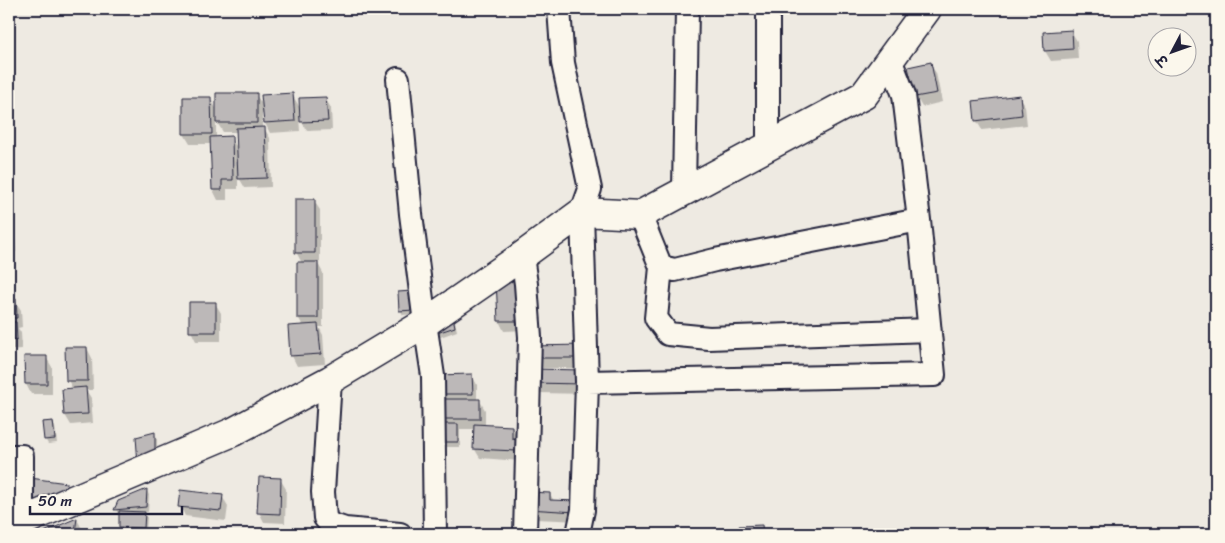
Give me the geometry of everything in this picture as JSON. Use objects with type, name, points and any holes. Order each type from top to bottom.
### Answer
[{"type":"street","points":[[559,9],[563,63],[590,189],[582,212],[586,382],[583,510],[578,534]]},
{"type":"street","points":[[684,191],[687,9]]},
{"type":"street","points":[[9,456],[22,456],[15,524],[233,432],[330,380],[424,324],[582,212],[640,215],[864,95],[927,9]]},
{"type":"street","points":[[768,17],[768,146]]},
{"type":"street","points":[[586,382],[934,375],[919,220],[904,95],[890,60]]},
{"type":"street","points":[[398,79],[411,214],[424,324],[433,376],[436,534]]},
{"type":"street","points":[[640,215],[661,267],[656,318],[668,334],[708,338],[929,330]]},
{"type":"street","points":[[661,267],[675,270],[715,260],[919,220]]},
{"type":"street","points":[[522,256],[530,337],[525,534]]},
{"type":"street","points":[[330,380],[323,492],[325,518],[330,524],[345,529],[400,534]]},
{"type":"building","points":[[1072,30],[1073,49],[1044,51],[1043,32]]},
{"type":"building","points":[[931,62],[937,93],[915,97],[908,67]]},
{"type":"building","points":[[216,93],[257,93],[257,123],[216,123]]},
{"type":"building","points":[[293,93],[295,121],[264,123],[261,95]]},
{"type":"building","points":[[1020,95],[1022,115],[975,121],[973,101]]},
{"type":"building","points":[[183,97],[211,97],[212,134],[183,134]]},
{"type":"building","points":[[326,97],[328,121],[300,122],[299,98]]},
{"type":"building","points":[[265,127],[267,178],[238,179],[236,128]]},
{"type":"building","points":[[232,136],[233,180],[222,180],[222,190],[212,190],[210,137]]},
{"type":"building","points":[[295,199],[315,199],[315,253],[295,253]]},
{"type":"building","points":[[297,262],[318,262],[318,318],[297,318]]},
{"type":"building","points":[[496,279],[521,279],[522,321],[498,321]]},
{"type":"building","points":[[412,291],[414,310],[399,311],[398,292]]},
{"type":"building","points":[[16,299],[17,318],[9,318],[9,300]]},
{"type":"building","points":[[189,302],[216,302],[216,332],[189,332]]},
{"type":"building","points":[[452,311],[455,327],[431,335]]},
{"type":"building","points":[[9,322],[16,322],[17,340],[9,340]]},
{"type":"building","points":[[318,324],[321,354],[290,356],[288,326]]},
{"type":"building","points":[[583,345],[583,358],[531,358],[531,346]]},
{"type":"building","points":[[65,347],[87,347],[88,381],[66,381]]},
{"type":"building","points":[[24,356],[47,356],[47,384],[25,384]]},
{"type":"building","points":[[532,369],[582,370],[582,384],[532,383]]},
{"type":"building","points":[[472,374],[473,394],[436,394],[436,375]]},
{"type":"building","points":[[86,387],[88,414],[64,415],[62,389]]},
{"type":"building","points":[[437,399],[480,399],[480,419],[437,419]]},
{"type":"building","points":[[53,421],[55,439],[44,440],[42,422]]},
{"type":"building","points":[[437,424],[458,424],[458,442],[437,442]]},
{"type":"building","points":[[474,424],[512,426],[512,438],[517,439],[516,451],[473,449]]},
{"type":"building","points":[[155,432],[155,454],[138,464],[136,437]]},
{"type":"building","points":[[259,477],[281,478],[280,514],[257,513]]},
{"type":"building","points":[[30,478],[67,483],[66,495],[35,508]]},
{"type":"building","points":[[147,489],[146,507],[114,510],[118,501]]},
{"type":"building","points":[[180,490],[223,495],[221,511],[178,507]]},
{"type":"building","points":[[528,492],[550,493],[550,500],[577,501],[576,512],[528,509]]},
{"type":"building","points":[[119,511],[145,512],[144,528],[119,527]]},
{"type":"building","points":[[77,518],[75,532],[70,534],[39,534]]},
{"type":"building","points":[[762,525],[763,534],[740,534],[739,526]]},
{"type":"building","points":[[530,529],[573,529],[573,534],[530,534]]},
{"type":"building","points":[[118,530],[144,532],[143,534],[117,534]]}]
